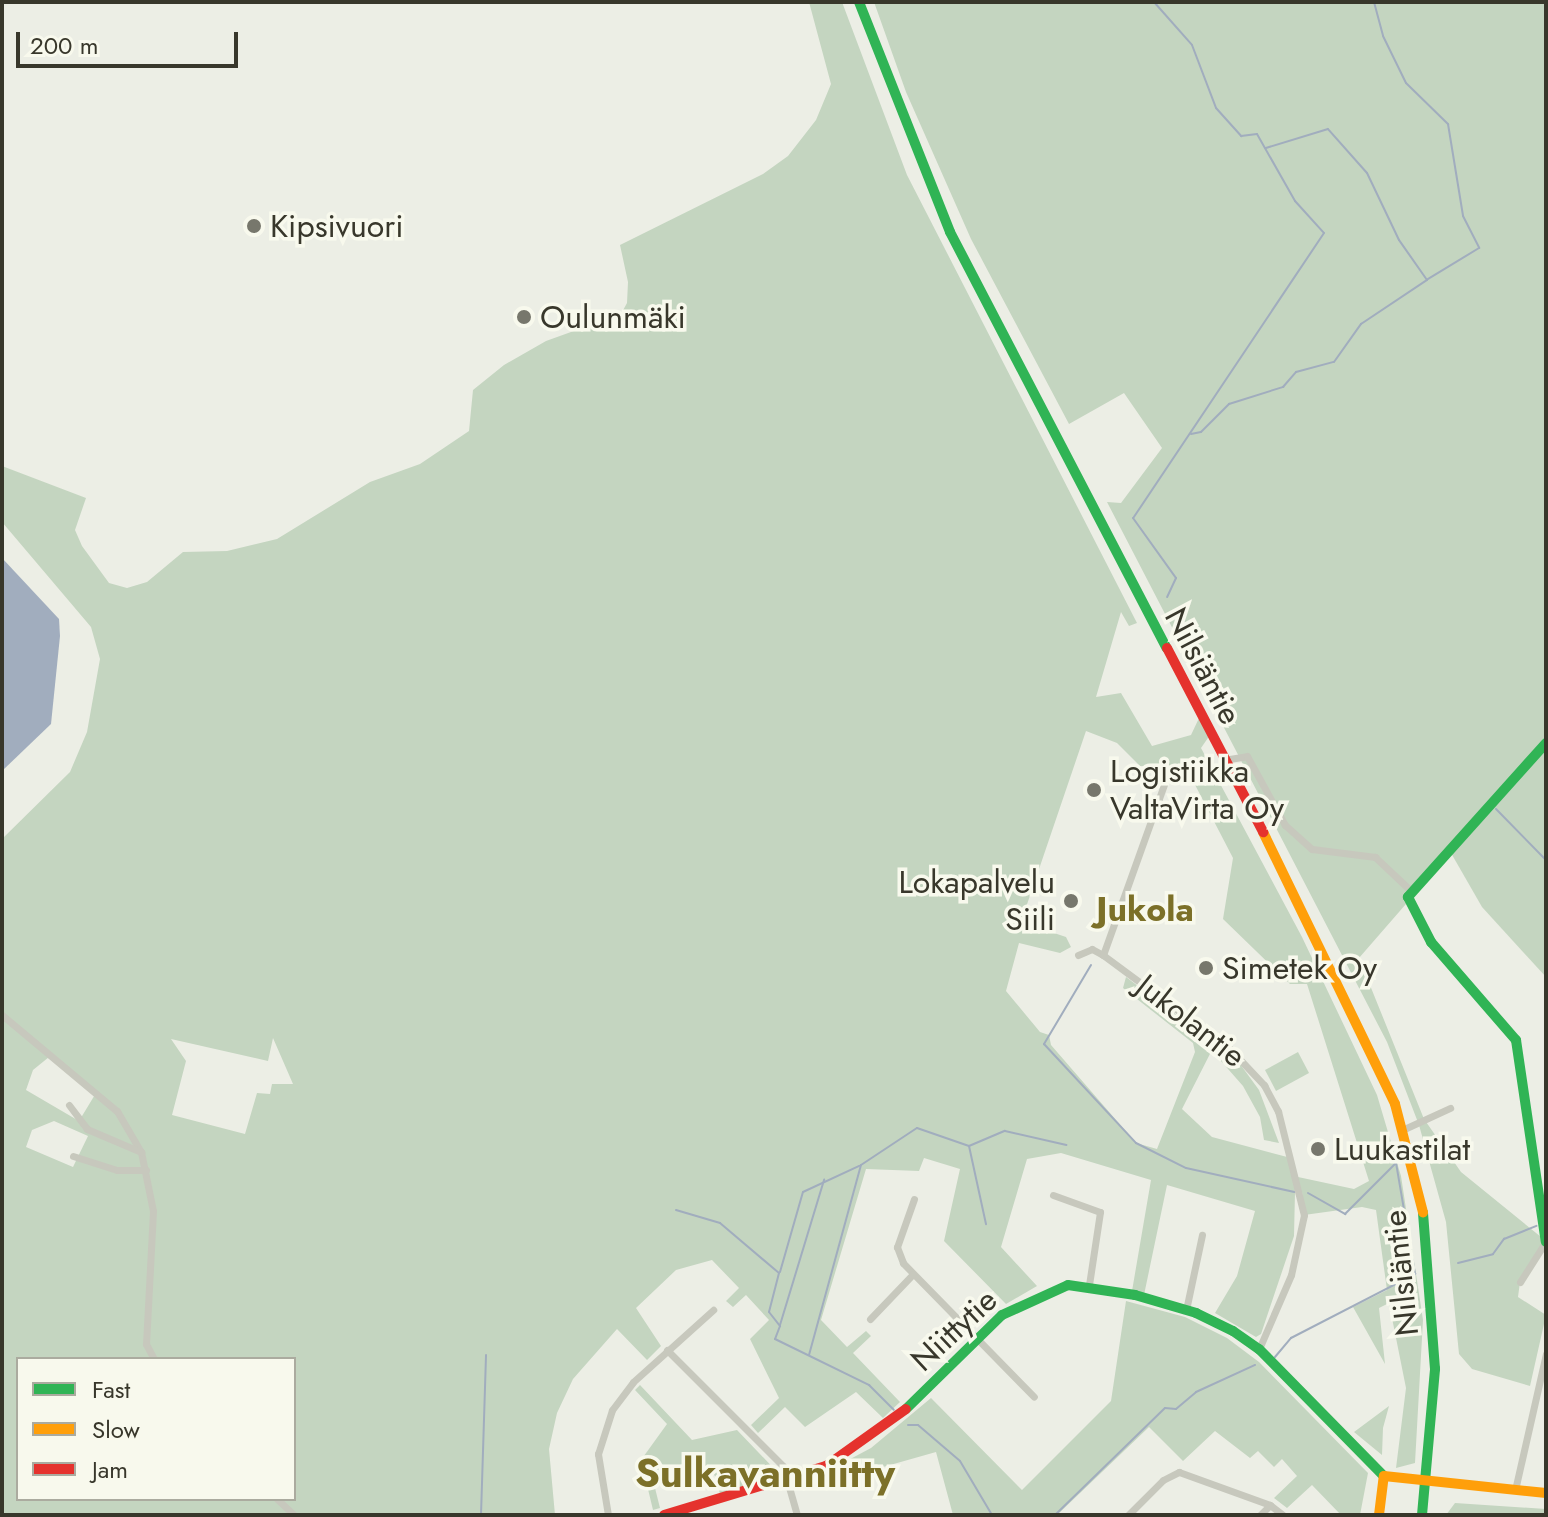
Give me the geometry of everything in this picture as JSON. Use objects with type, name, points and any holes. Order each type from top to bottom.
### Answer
[{"type":"street","name":"Nilsiäntie","points":[[859,2],[950,232],[1368,1040],[1402,1130],[1423,1211],[1431,1284],[1435,1369],[1422,1515]]},
{"type":"street","points":[[1520,1282],[1546,1241],[1516,1040],[1500,1016],[1431,942],[1410,908],[1410,890],[1487,813],[1546,743]]},
{"type":"street","points":[[1223,760],[1247,756],[1285,825],[1312,849],[1375,857],[1410,890]]},
{"type":"street","points":[[1103,955],[1166,779]]},
{"type":"street","name":"Jukolantie","points":[[1078,955],[1092,949],[1103,955],[1246,1062],[1278,1111],[1304,1215],[1291,1275],[1259,1349]]},
{"type":"street","points":[[2,1015],[117,1111],[141,1152],[146,1170],[153,1248],[146,1344],[153,1357]]},
{"type":"street","points":[[69,1105],[87,1129],[141,1152]]},
{"type":"street","points":[[1402,1130],[1450,1108]]},
{"type":"street","points":[[73,1156],[95,1166],[146,1170]]},
{"type":"street","points":[[1053,1195],[1100,1212],[1089,1285]]},
{"type":"street","points":[[914,1199],[897,1247],[912,1275],[1034,1397]]},
{"type":"street","points":[[1186,1310],[1202,1235]]},
{"type":"street","points":[[870,1319],[912,1275]]},
{"type":"street","name":"Niittytie","points":[[664,1515],[789,1480],[826,1466],[885,1427],[977,1340],[1024,1301],[1068,1285],[1089,1285],[1186,1310],[1259,1349],[1384,1476]]},
{"type":"street","points":[[608,1515],[599,1471],[603,1429],[622,1395],[713,1310]]},
{"type":"street","points":[[667,1350],[783,1466],[797,1515]]},
{"type":"street","points":[[1515,1490],[1546,1353]]},
{"type":"street","points":[[1128,1515],[1163,1480],[1179,1472],[1270,1505],[1283,1515]]},
{"type":"street","points":[[1379,1515],[1384,1476],[1546,1493]]},
{"type":"street","points":[[279,1501],[294,1515]]},
{"type":"street","points":[[1260,1515],[1270,1505]]},
{"type":"green space","points":[[809,2],[842,2],[907,175],[1137,623],[1129,626],[1121,612],[1096,697],[1121,693],[1152,746],[1191,735],[1200,716],[1210,735],[1201,748],[1302,937],[1377,1095],[1401,1176],[1423,1320],[1415,1463],[1396,1468],[1406,1388],[1389,1303],[1379,1308],[1385,1364],[1353,1307],[1387,1290],[1376,1210],[1362,1207],[1304,1215],[1302,1192],[1295,1192],[1294,1236],[1261,1334],[1256,1337],[1215,1313],[1237,1276],[1255,1211],[1167,1185],[1144,1295],[1132,1291],[1151,1180],[1061,1153],[1027,1159],[1001,1247],[1037,1286],[1006,1304],[944,1241],[960,1169],[924,1158],[919,1171],[866,1169],[821,1320],[847,1347],[866,1331],[871,1336],[853,1353],[900,1402],[883,1418],[856,1392],[805,1427],[785,1407],[758,1433],[751,1425],[779,1398],[750,1339],[769,1320],[746,1295],[733,1307],[726,1301],[739,1288],[712,1260],[676,1270],[636,1308],[661,1346],[647,1360],[617,1329],[573,1379],[557,1413],[549,1449],[555,1515],[2,1515],[2,839],[70,772],[87,732],[100,659],[91,627],[2,522],[2,466],[86,498],[75,530],[82,546],[109,583],[127,588],[147,582],[183,552],[227,551],[277,539],[370,482],[420,464],[469,431],[473,390],[504,365],[546,341],[621,314],[627,303],[628,282],[620,245],[763,174],[788,156],[816,120],[831,84]],"holes":[[[1086,731],[1117,743],[1140,766],[1158,766],[1192,779],[1233,858],[1223,919],[1290,984],[1307,984],[1369,1181],[1354,1189],[1298,1177],[1291,1158],[1212,1137],[1182,1109],[1215,1044],[1126,977],[1123,988],[1193,1043],[1195,1052],[1157,1149],[1136,1143],[1051,1045],[1049,1035],[1040,1032],[1006,991],[1019,943],[1060,953],[1071,947],[1066,937],[1021,922]],[[273,1038],[293,1084],[272,1084],[270,1094],[257,1093],[245,1134],[172,1115],[186,1061],[171,1039],[268,1061]],[[49,1057],[96,1093],[79,1121],[26,1090],[33,1070]],[[54,1121],[88,1136],[73,1167],[26,1147],[32,1130]]]},
{"type":"green space","points":[[874,2],[1546,2],[1546,743],[1359,958],[1424,1119],[1461,1172],[1546,1241],[1520,1282],[1518,1297],[1546,1315],[1530,1386],[1472,1369],[1459,1354],[1446,1222],[1419,1125],[1387,1042],[1107,502],[1121,503],[1162,448],[1124,393],[1069,424],[971,239],[906,92]]},
{"type":"green space","points":[[1546,748],[1546,977],[1482,907],[1451,853]]},
{"type":"green space","points":[[1298,1052],[1309,1073],[1276,1091],[1265,1070]]},
{"type":"green space","points":[[1226,1056],[1240,1064],[1259,1090],[1279,1143],[1264,1140],[1260,1117],[1243,1086],[1221,1061]]},
{"type":"green space","points":[[1126,1301],[1185,1317],[1227,1338],[1259,1362],[1368,1473],[1360,1515],[1341,1515],[1312,1485],[1287,1508],[1274,1498],[1297,1476],[1282,1459],[1274,1467],[1258,1451],[1250,1458],[1215,1431],[1183,1461],[1149,1427],[1057,1515],[953,1515],[936,1452],[823,1484],[824,1473],[871,1448],[931,1398],[1022,1490],[1111,1401]]},
{"type":"green space","points":[[640,1385],[692,1440],[737,1430],[782,1477],[720,1494],[715,1476],[700,1460],[651,1472],[660,1508],[653,1510],[641,1460],[667,1424],[635,1390]]},
{"type":"green space","points":[[1389,1406],[1383,1428],[1382,1455],[1354,1432]]},
{"type":"green space","points":[[1455,1503],[1546,1509],[1546,1515],[1446,1515]]},
{"type":"water","points":[[2,558],[59,619],[60,636],[51,724],[2,771]]},
{"type":"waterway","points":[[1154,2],[1192,45],[1216,108],[1241,136],[1257,134],[1295,201],[1324,233],[1133,518],[1176,578],[1167,597]]},
{"type":"waterway","points":[[1374,2],[1383,36],[1406,83],[1448,124],[1463,216],[1479,248],[1428,279]]},
{"type":"waterway","points":[[1191,434],[1201,432],[1229,404],[1283,387],[1296,372],[1334,362],[1361,324],[1427,280],[1399,240],[1367,173],[1328,129],[1266,148]]},
{"type":"waterway","points":[[1496,809],[1546,860]]},
{"type":"waterway","points":[[1091,965],[1044,1044],[1136,1143],[1186,1168],[1294,1192]]},
{"type":"waterway","points":[[809,1355],[861,1165],[917,1128],[969,1146],[986,1224]]},
{"type":"waterway","points":[[969,1146],[1005,1131],[1066,1145]]},
{"type":"waterway","points":[[1275,1357],[1291,1338],[1415,1274],[1396,1163]]},
{"type":"waterway","points":[[1308,1193],[1345,1214],[1395,1164]]},
{"type":"waterway","points":[[780,1272],[803,1192],[859,1166]]},
{"type":"waterway","points":[[780,1325],[824,1180]]},
{"type":"waterway","points":[[676,1210],[720,1223],[779,1273],[769,1312],[780,1326],[775,1339],[869,1385],[894,1410]]},
{"type":"waterway","points":[[1458,1263],[1493,1254],[1504,1239],[1537,1226]]},
{"type":"waterway","points":[[481,1515],[486,1355]]},
{"type":"waterway","points":[[1055,1515],[1165,1408],[1176,1409],[1196,1392],[1255,1365]]},
{"type":"waterway","points":[[908,1425],[918,1425],[960,1461],[992,1515]]},
{"type":"traffic: fast","points":[[859,2],[950,232],[1167,648]]},
{"type":"traffic: fast","points":[[1546,743],[1408,897],[1431,942],[1516,1040],[1546,1242]]},
{"type":"traffic: fast","points":[[1422,1515],[1435,1369],[1423,1212]]},
{"type":"traffic: fast","points":[[906,1409],[1002,1315],[1068,1285],[1135,1295],[1196,1313],[1233,1331],[1259,1349],[1384,1476]]},
{"type":"traffic: slow","points":[[1263,832],[1395,1104],[1423,1212]]},
{"type":"traffic: slow","points":[[1379,1515],[1384,1476],[1546,1493]]},
{"type":"traffic: jam","points":[[1167,648],[1263,832]]},
{"type":"traffic: jam","points":[[664,1515],[826,1466],[906,1409]]},
{"type":"place","name":"Kipsivuori","points":[[254,226]]},
{"type":"place","name":"Oulunmäki","points":[[524,317]]},
{"type":"place","name":"Logistiikka ValtaVirta Oy","points":[[1094,790]]},
{"type":"place","name":"Lokapalvelu Siili","points":[[1071,901]]},
{"type":"place","name":"Simetek Oy","points":[[1206,968]]},
{"type":"place","name":"Luukastilat","points":[[1318,1149]]},
{"type":"district","name":"Jukola","points":[[1145,910]]},
{"type":"district","name":"Sulkavanniitty","points":[[765,1473]]}]
